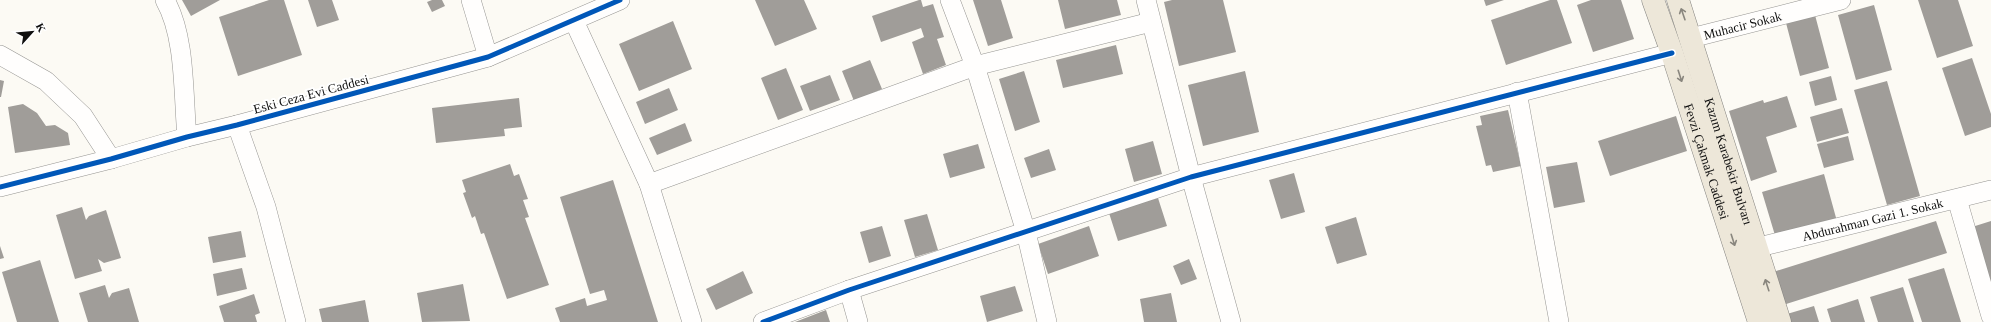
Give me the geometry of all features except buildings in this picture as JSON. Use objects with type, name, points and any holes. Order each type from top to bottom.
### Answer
[{"type":"main road","name":"Fevzi Çakmak Caddesi","points":[[1653,0],[1672,53],[1759,322]]},
{"type":"main road","name":"Kazım Karabekir Bulvarı","points":[[1678,0],[1755,248],[1780,322]]},
{"type":"street","points":[[165,0],[170,10],[180,46],[186,137]]},
{"type":"street","points":[[471,0],[488,57]]},
{"type":"street","name":"Eski Ceza Evi Caddesi","points":[[0,187],[112,159],[186,137],[237,125],[488,57],[620,0]]},
{"type":"street","points":[[950,0],[975,66],[1026,232],[1047,322]]},
{"type":"street","points":[[1146,0],[1191,177],[1231,322]]},
{"type":"street","name":"Muhacir Sokak","points":[[1691,38],[1841,0]]},
{"type":"street","points":[[574,21],[649,184],[692,322]]},
{"type":"street","points":[[649,184],[975,66],[1151,22]]},
{"type":"street","points":[[763,322],[849,290],[1191,177],[1672,53]]},
{"type":"street","points":[[0,55],[46,81],[83,116],[112,159]]},
{"type":"street","points":[[1517,92],[1559,322]]},
{"type":"street","points":[[237,125],[266,207],[296,322]]},
{"type":"street","name":"Abdurahman Gazi 1. Sokak","points":[[1755,248],[1957,200],[1991,190]]},
{"type":"street","points":[[1957,200],[1991,316]]},
{"type":"street","points":[[849,290],[858,322]]},
{"type":"cycle path","points":[[0,187],[111,159],[187,137],[237,125],[488,57],[620,0]]},
{"type":"cycle path","points":[[763,322],[849,290],[1191,177],[1672,53]]}]
